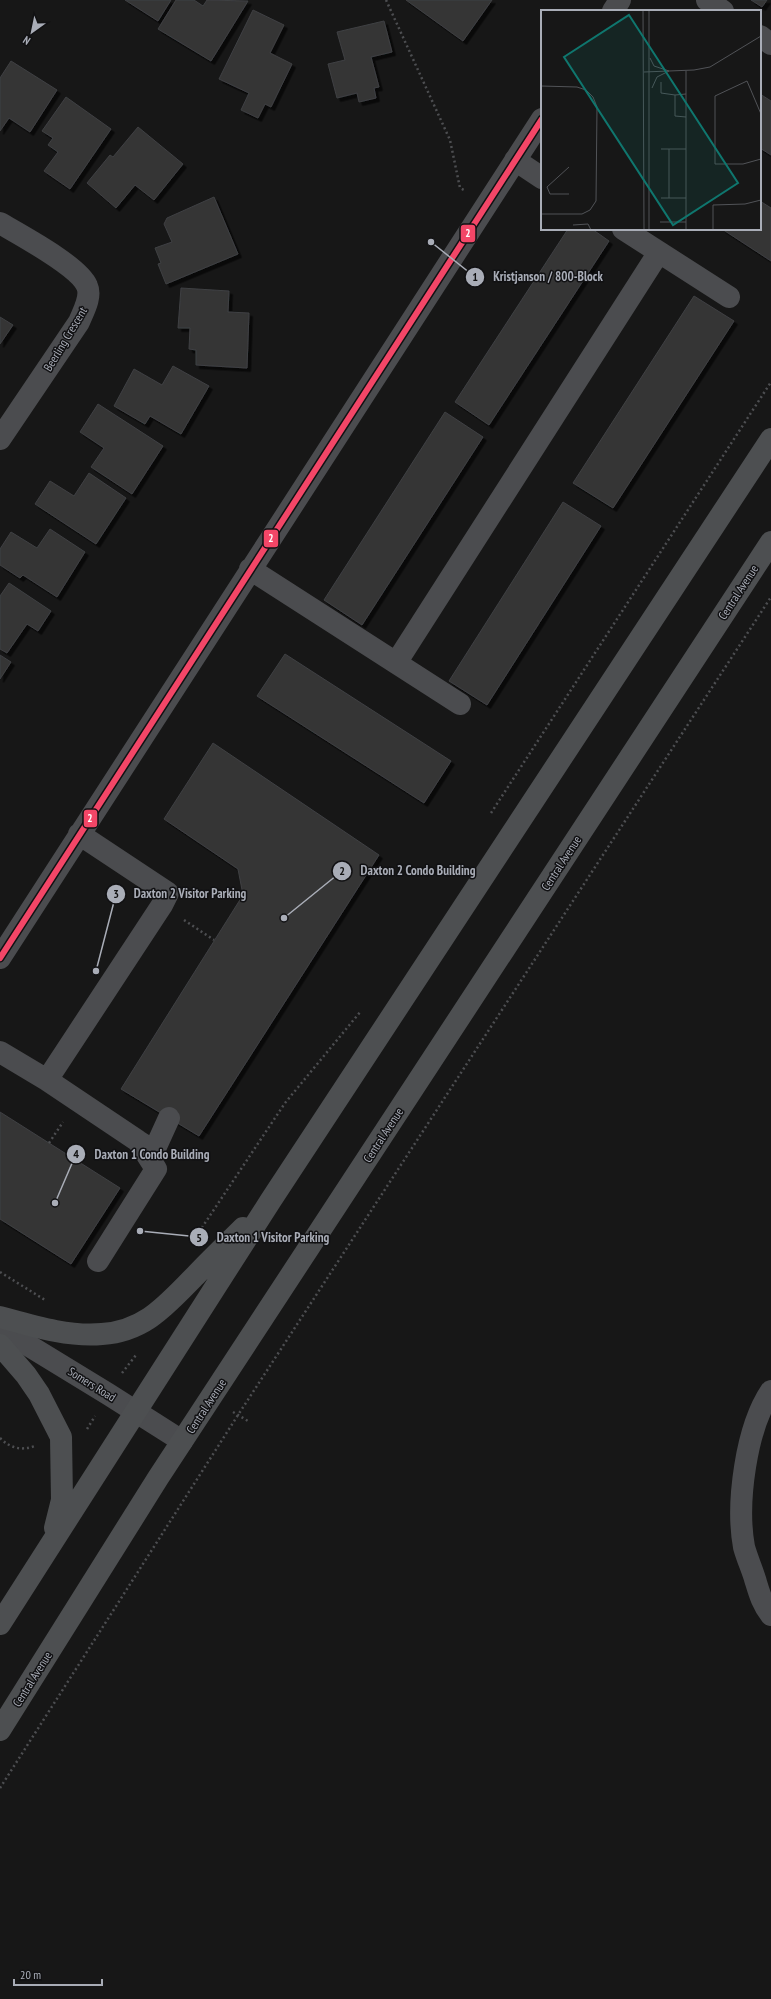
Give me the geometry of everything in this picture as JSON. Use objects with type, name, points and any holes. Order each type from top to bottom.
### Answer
[{"type":"main road","points":[[0,1624],[137,1412],[271,1200],[771,439]]},
{"type":"main road","name":"Central Avenue","points":[[0,1730],[182,1441],[771,542]]},
{"type":"main road","points":[[0,1318],[42,1328],[85,1334],[103,1334],[126,1329],[146,1321],[168,1304],[271,1200]]},
{"type":"main road","points":[[0,1345],[26,1375],[39,1394],[61,1437],[62,1500],[50,1546]]},
{"type":"street","points":[[614,10],[620,0]]},
{"type":"street","points":[[707,0],[722,10]]},
{"type":"street","points":[[761,37],[771,44]]},
{"type":"street","points":[[0,958],[541,121]]},
{"type":"street","points":[[515,160],[541,177]]},
{"type":"street","name":"Beerling Crescent","points":[[0,222],[70,266],[82,277],[88,287],[87,304],[79,322],[0,439]]},
{"type":"street","points":[[625,230],[729,297]]},
{"type":"street","points":[[396,663],[659,252]]},
{"type":"street","points":[[250,569],[460,704]]},
{"type":"street","points":[[47,1080],[162,905],[168,893],[79,834]]},
{"type":"street","points":[[0,1052],[47,1080],[138,1142],[154,1151],[169,1118]]},
{"type":"street","points":[[98,1261],[156,1169],[138,1142]]},
{"type":"street","name":"Somers Road","points":[[0,1328],[182,1441]]},
{"type":"street","points":[[771,1390],[763,1403],[748,1445],[741,1505],[744,1547],[764,1607],[771,1615]]},
{"type":"path","points":[[386,0],[450,140],[460,188],[486,204]]},
{"type":"path","points":[[488,818],[771,382]]},
{"type":"path","points":[[0,1788],[238,1415],[771,597]]},
{"type":"path","points":[[162,905],[214,940]]},
{"type":"path","points":[[198,1234],[286,1103],[364,1007]]},
{"type":"path","points":[[0,1272],[47,1302]]},
{"type":"path","points":[[232,1410],[248,1421]]},
{"type":"path","points":[[85,1431],[98,1411]]},
{"type":"path","points":[[0,1438],[8,1446],[25,1450],[61,1437]]},
{"type":"building","points":[[125,0],[171,0],[158,21]]},
{"type":"building","points":[[176,0],[194,0],[203,6],[207,0],[248,1],[211,61],[158,29]]},
{"type":"building","points":[[406,0],[492,0],[463,41]]},
{"type":"building","points":[[751,0],[767,0],[762,7]]},
{"type":"building","points":[[253,10],[284,25],[270,53],[292,64],[271,107],[265,104],[258,118],[241,110],[249,93],[219,79]]},
{"type":"building","points":[[384,21],[392,52],[371,57],[379,87],[374,88],[376,98],[359,102],[357,93],[337,98],[328,64],[345,60],[337,32]]},
{"type":"building","points":[[11,61],[57,90],[30,132],[9,118],[0,131],[0,78]]},
{"type":"building","points":[[761,95],[771,101],[771,155],[761,149]]},
{"type":"building","points":[[66,97],[111,129],[70,189],[44,171],[58,152],[48,145],[53,138],[42,131]]},
{"type":"building","points":[[138,127],[183,164],[154,200],[135,185],[116,208],[87,183],[110,155],[113,157]]},
{"type":"building","points":[[214,197],[238,254],[166,284],[158,264],[161,263],[155,248],[172,242],[164,224],[167,218]]},
{"type":"building","points":[[761,202],[771,208],[771,261],[724,230],[761,230]]},
{"type":"building","points":[[567,230],[593,230],[609,241],[489,425],[455,402]]},
{"type":"building","points":[[181,288],[229,291],[228,312],[249,313],[247,368],[196,365],[196,350],[189,349],[190,328],[178,328]]},
{"type":"building","points":[[694,296],[734,321],[613,508],[573,483]]},
{"type":"building","points":[[0,317],[13,325],[0,344]]},
{"type":"building","points":[[173,366],[209,386],[181,434],[150,416],[145,424],[114,406],[134,369],[162,385]]},
{"type":"building","points":[[98,404],[163,446],[132,494],[91,467],[104,448],[80,432]]},
{"type":"building","points":[[445,412],[483,437],[362,625],[324,600]]},
{"type":"building","points":[[89,473],[126,498],[96,544],[35,504],[50,481],[74,496]]},
{"type":"building","points":[[563,502],[601,526],[487,705],[449,681]]},
{"type":"building","points":[[50,529],[85,552],[57,597],[23,575],[20,578],[0,565],[0,549],[11,532],[37,548]]},
{"type":"building","points":[[9,583],[51,611],[38,631],[27,624],[7,653],[0,649],[0,596]]},
{"type":"building","points":[[285,654],[451,761],[424,803],[257,696]]},
{"type":"building","points":[[0,655],[11,662],[0,679]]},
{"type":"building","points":[[213,743],[379,855],[199,1136],[121,1089],[243,895],[238,869],[164,819]]},
{"type":"building","points":[[0,1112],[120,1188],[71,1264],[0,1219]]},
{"type":"transit line","name":"2","points":[[0,958],[541,121]]},
{"type":"place","name":"Kristjanson / 800-Block","points":[[431,242]]},
{"type":"place","name":"Daxton 2 Condo Building","points":[[284,918]]},
{"type":"place","name":"Daxton 2 Visitor Parking","points":[[96,971]]},
{"type":"place","name":"Daxton 1 Condo Building","points":[[55,1203]]},
{"type":"place","name":"Daxton 1 Visitor Parking","points":[[140,1231]]}]
